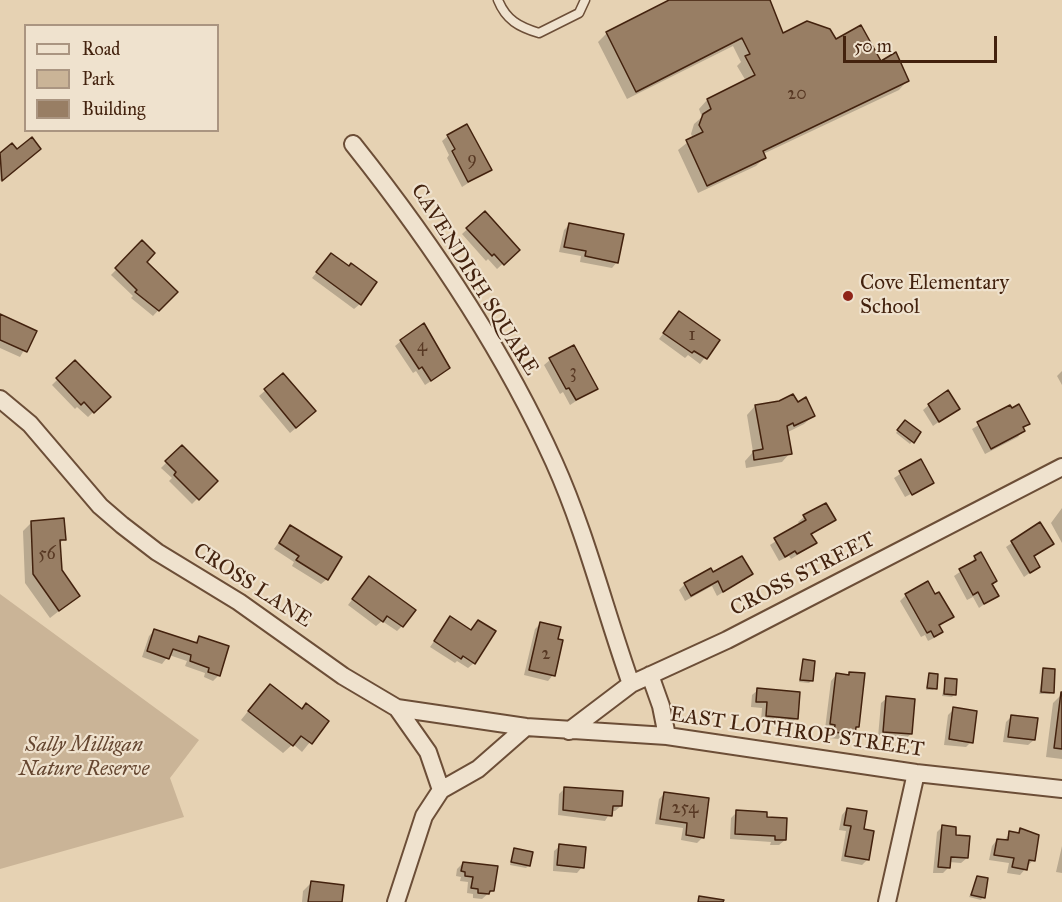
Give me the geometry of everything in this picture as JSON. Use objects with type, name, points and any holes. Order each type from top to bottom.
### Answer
[{"type":"street","name":"CAVENDISH SQUARE","points":[[353,144],[394,195],[438,257],[501,357],[558,472],[631,684]]},
{"type":"street","name":"CROSS LANE","points":[[0,399],[30,423],[100,507],[122,525],[157,552],[239,602],[343,676],[397,708],[526,727]]},
{"type":"street","name":"CROSS STREET","points":[[569,730],[631,684],[727,640],[1062,467]]},
{"type":"street","points":[[650,675],[661,706],[667,736]]},
{"type":"street","points":[[397,708],[428,752],[441,790]]},
{"type":"street","points":[[396,902],[424,816],[441,790],[478,769],[526,727]]},
{"type":"street","name":"EAST LOTHROP STREET","points":[[526,727],[667,736],[916,773],[1062,789]]},
{"type":"street","points":[[887,902],[916,773]]},
{"type":"lane","points":[[498,0],[503,13],[518,26],[539,33],[579,13],[585,0]]},
{"type":"green space","name":"Sally Milligan Nature Reserve","points":[[0,594],[199,740],[170,778],[184,817],[0,869]]},
{"type":"building","points":[[669,0],[770,0],[783,33],[807,21],[830,29],[836,39],[861,25],[881,61],[896,52],[909,81],[763,151],[766,158],[707,186],[686,140],[703,132],[699,125],[703,114],[711,109],[707,99],[755,75],[745,56],[750,54],[742,38],[636,92],[606,32]]},
{"type":"building","points":[[467,124],[492,170],[468,182],[452,151],[455,149],[447,135]]},
{"type":"building","points":[[32,137],[41,149],[2,181],[0,153],[12,143],[17,149]]},
{"type":"building","points":[[485,211],[520,250],[504,265],[494,254],[492,256],[466,228]]},
{"type":"building","points":[[569,223],[624,234],[618,263],[585,256],[586,251],[564,247]]},
{"type":"building","points":[[142,240],[155,253],[147,262],[178,292],[159,311],[135,292],[137,290],[115,268]]},
{"type":"building","points":[[331,253],[349,266],[351,263],[377,282],[361,305],[316,272]]},
{"type":"building","points":[[679,311],[720,340],[707,359],[694,351],[692,353],[663,333]]},
{"type":"building","points":[[0,314],[37,331],[27,352],[0,340]]},
{"type":"building","points":[[424,323],[450,368],[431,381],[422,367],[419,369],[400,340]]},
{"type":"building","points":[[574,345],[598,389],[576,400],[569,388],[566,389],[549,358]]},
{"type":"building","points":[[75,360],[111,397],[94,413],[84,402],[81,405],[56,378]]},
{"type":"building","points":[[283,373],[316,411],[296,428],[264,389]]},
{"type":"building","points":[[948,390],[960,409],[939,422],[928,404]]},
{"type":"building","points":[[793,394],[798,402],[806,397],[815,416],[794,426],[793,423],[787,426],[792,454],[754,460],[753,451],[763,449],[755,405],[779,401]]},
{"type":"building","points":[[1019,404],[1030,424],[1023,427],[1025,431],[991,449],[977,422],[1010,405],[1012,408]]},
{"type":"building","points":[[905,420],[921,432],[914,443],[897,430]]},
{"type":"building","points":[[182,445],[218,481],[199,500],[174,475],[176,472],[165,461]]},
{"type":"building","points":[[921,459],[934,483],[912,495],[899,471]]},
{"type":"building","points":[[826,503],[836,520],[811,534],[817,543],[797,554],[795,551],[785,557],[774,538],[806,520],[803,515]]},
{"type":"building","points":[[64,518],[66,540],[60,540],[62,570],[80,596],[59,611],[33,574],[31,521]]},
{"type":"building","points":[[1040,522],[1054,544],[1034,556],[1040,567],[1030,573],[1011,541]]},
{"type":"building","points":[[290,525],[342,557],[328,580],[296,560],[299,556],[279,543]]},
{"type":"building","points":[[981,552],[997,581],[992,584],[999,596],[984,604],[978,592],[973,595],[959,569],[976,560],[974,556]]},
{"type":"building","points":[[742,556],[753,574],[723,592],[718,581],[691,596],[684,583],[711,568],[713,572]]},
{"type":"building","points":[[369,576],[416,610],[403,627],[387,616],[383,622],[352,599]]},
{"type":"building","points":[[928,581],[935,594],[939,592],[954,617],[939,625],[943,632],[934,637],[931,631],[927,633],[905,594]]},
{"type":"building","points":[[450,616],[471,630],[478,620],[496,631],[475,664],[463,656],[461,659],[434,641]]},
{"type":"building","points":[[540,622],[561,627],[558,639],[563,640],[555,676],[529,670]]},
{"type":"building","points":[[154,629],[197,643],[199,636],[229,646],[220,676],[208,672],[209,668],[190,661],[191,655],[173,649],[169,659],[147,651]]},
{"type":"building","points":[[803,659],[815,661],[813,681],[800,680]]},
{"type":"building","points":[[1043,668],[1055,669],[1054,693],[1041,692]]},
{"type":"building","points":[[849,672],[865,673],[859,727],[856,727],[855,735],[834,732],[835,725],[830,724],[836,673],[849,675]]},
{"type":"building","points":[[929,673],[938,674],[937,689],[927,688]]},
{"type":"building","points":[[945,678],[957,679],[956,695],[944,694]]},
{"type":"building","points":[[270,684],[302,709],[306,703],[329,721],[312,744],[301,736],[293,746],[248,711]]},
{"type":"building","points":[[757,688],[800,692],[798,719],[766,716],[767,702],[756,702]]},
{"type":"building","points":[[1062,692],[1062,749],[1054,748]]},
{"type":"building","points":[[886,696],[915,699],[912,734],[883,732]]},
{"type":"building","points":[[953,707],[977,711],[973,743],[949,739]]},
{"type":"building","points":[[1011,715],[1038,718],[1035,740],[1008,737]]},
{"type":"building","points":[[564,787],[623,791],[622,806],[613,806],[612,816],[563,810]]},
{"type":"building","points":[[664,792],[709,798],[704,838],[686,835],[687,823],[660,819]]},
{"type":"building","points":[[847,808],[867,811],[864,829],[874,831],[869,860],[845,856],[851,826],[844,825]]},
{"type":"building","points":[[736,810],[767,812],[767,817],[787,818],[786,840],[775,840],[775,836],[735,834]]},
{"type":"building","points":[[942,825],[956,827],[956,835],[970,836],[968,858],[951,857],[950,868],[938,867]]},
{"type":"building","points":[[1020,828],[1039,835],[1035,861],[1029,860],[1027,870],[1012,867],[1014,858],[994,855],[997,839],[1008,840],[1009,831],[1019,833]]},
{"type":"building","points":[[559,844],[586,847],[584,868],[557,865]]},
{"type":"building","points":[[514,848],[533,852],[530,866],[511,862]]},
{"type":"building","points":[[463,862],[498,866],[494,891],[490,891],[489,894],[478,893],[478,889],[471,888],[473,877],[465,876],[465,872],[461,871]]},
{"type":"building","points":[[977,876],[988,878],[985,898],[971,895]]},
{"type":"building","points":[[311,881],[344,885],[342,902],[308,902]]},
{"type":"building","points":[[699,896],[724,900],[723,902],[698,902]]},
{"type":"place","name":"Cove Elementary School","points":[[848,296]]}]
